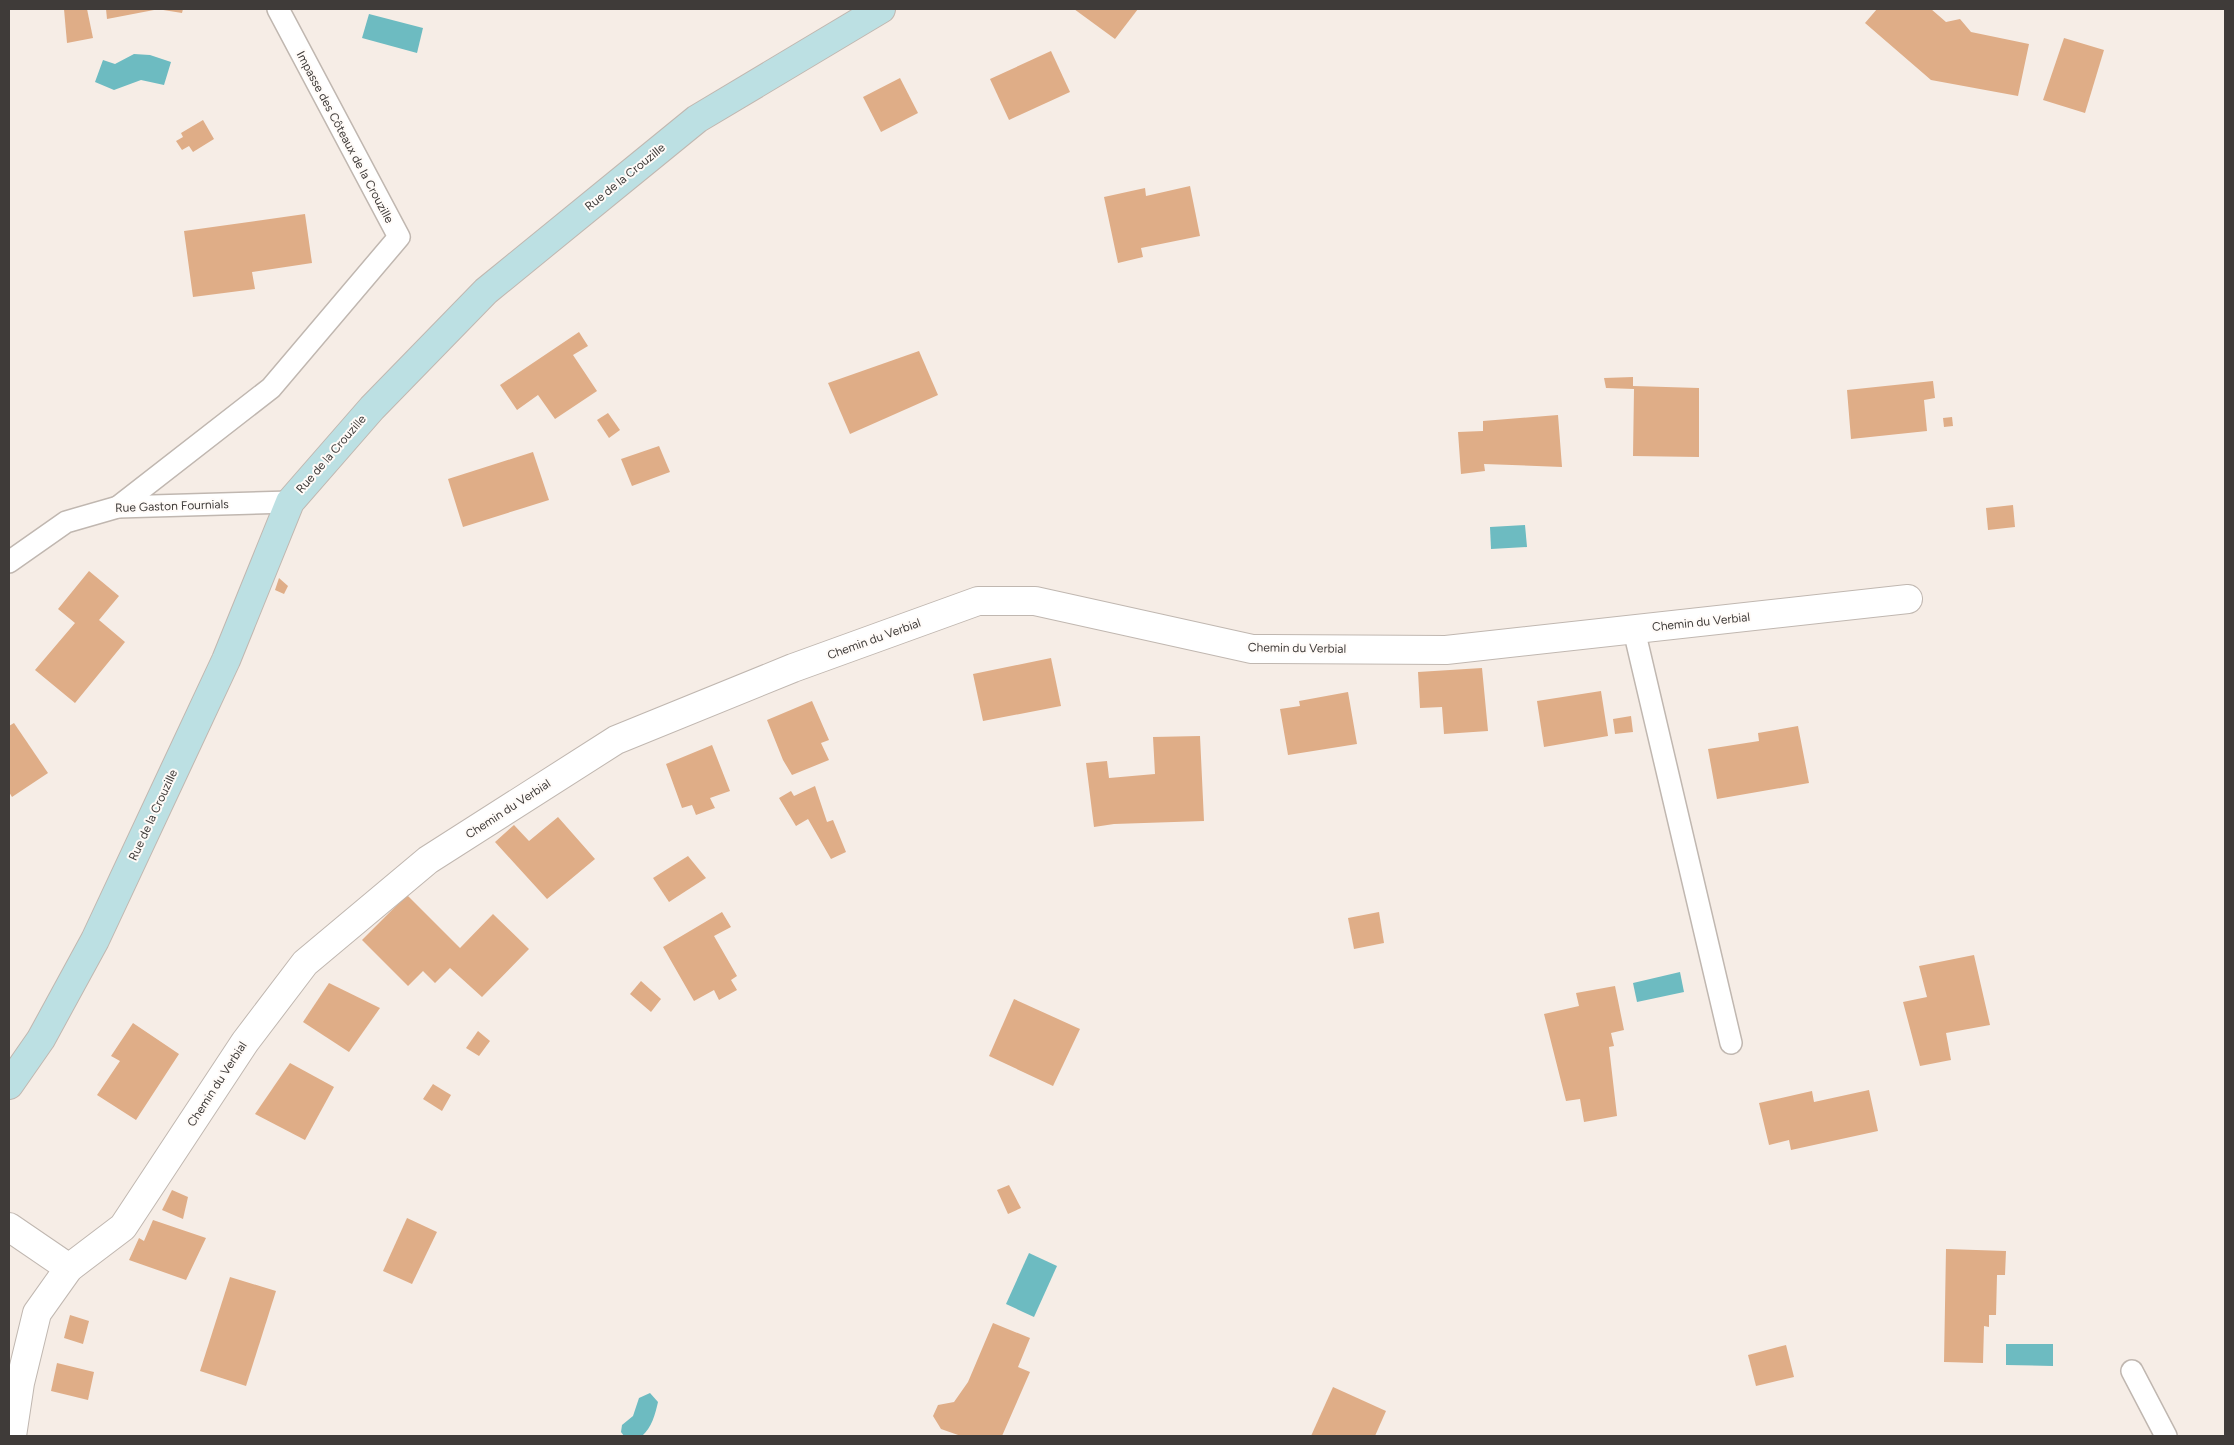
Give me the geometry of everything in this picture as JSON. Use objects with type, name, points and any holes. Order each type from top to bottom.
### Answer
[{"type":"street","name":"Rue de la Crouzille","points":[[9,1085],[42,1039],[95,940],[226,660],[290,502],[372,408],[486,291],[697,119],[881,9]]},
{"type":"street","name":"Chemin du Verbial","points":[[12,1436],[20,1384],[36,1313],[69,1268],[123,1227],[245,1042],[305,962],[428,860],[616,740],[793,668],[978,601],[1035,601],[1252,649],[1446,650],[1908,599]]},
{"type":"street","points":[[9,1227],[69,1268]]},
{"type":"lane","name":"Impasse des Côteaux de la Crouzille","points":[[118,506],[271,388],[399,238],[278,9]]},
{"type":"lane","name":"Rue Gaston Fournials","points":[[9,562],[66,522],[118,506],[290,502]]},
{"type":"lane","points":[[1634,630],[1731,1043]]},
{"type":"lane","points":[[2132,1371],[2166,1436]]},
{"type":"water","points":[[369,14],[423,28],[417,53],[362,38]]},
{"type":"water","points":[[134,54],[150,55],[171,62],[164,85],[141,80],[114,90],[95,82],[103,60],[115,64]]},
{"type":"water","points":[[1525,525],[1527,547],[1491,549],[1490,527]]},
{"type":"water","points":[[1680,972],[1684,992],[1637,1002],[1633,983]]},
{"type":"water","points":[[1029,1253],[1057,1266],[1034,1317],[1006,1304]]},
{"type":"water","points":[[2006,1344],[2053,1344],[2053,1366],[2006,1365]]},
{"type":"water","points":[[650,1393],[658,1402],[651,1425],[642,1436],[624,1436],[621,1432],[622,1425],[633,1416],[639,1398]]},
{"type":"building","points":[[64,9],[87,9],[93,38],[67,43]]},
{"type":"building","points":[[106,9],[154,9],[154,10],[107,19]]},
{"type":"building","points":[[157,9],[183,9],[182,13]]},
{"type":"building","points":[[1074,9],[1138,9],[1115,39]]},
{"type":"building","points":[[1877,9],[1931,9],[1946,22],[1960,19],[1971,32],[2029,44],[2018,96],[1931,80],[1865,23]]},
{"type":"building","points":[[2064,38],[2104,50],[2085,113],[2043,100]]},
{"type":"building","points":[[1051,51],[1070,92],[1009,120],[990,79]]},
{"type":"building","points":[[900,78],[918,113],[881,132],[863,97]]},
{"type":"building","points":[[203,120],[214,139],[193,152],[189,146],[182,150],[176,141],[183,137],[181,133]]},
{"type":"building","points":[[1190,186],[1200,236],[1141,248],[1143,257],[1118,263],[1104,197],[1145,188],[1146,196]]},
{"type":"building","points":[[305,214],[312,263],[252,272],[255,289],[193,297],[184,231]]},
{"type":"building","points":[[579,332],[588,346],[573,355],[597,391],[555,419],[538,395],[517,410],[500,385]]},
{"type":"building","points":[[919,351],[938,395],[850,434],[828,383]]},
{"type":"building","points":[[1633,377],[1633,386],[1699,388],[1699,457],[1633,456],[1634,389],[1606,388],[1604,378]]},
{"type":"building","points":[[1933,381],[1935,398],[1924,400],[1927,431],[1851,439],[1847,390]]},
{"type":"building","points":[[608,413],[620,430],[609,438],[597,420]]},
{"type":"building","points":[[1558,415],[1562,467],[1484,464],[1485,471],[1461,474],[1458,432],[1483,431],[1483,421]]},
{"type":"building","points":[[1952,417],[1953,426],[1944,427],[1943,418]]},
{"type":"building","points":[[659,446],[670,472],[632,486],[621,459]]},
{"type":"building","points":[[533,452],[549,500],[463,527],[448,479]]},
{"type":"building","points":[[2013,505],[2015,527],[1988,530],[1986,508]]},
{"type":"building","points":[[89,571],[119,596],[99,620],[125,642],[75,703],[35,670],[75,623],[58,609]]},
{"type":"building","points":[[279,578],[288,586],[284,594],[275,590]]},
{"type":"building","points":[[1051,658],[1061,706],[983,721],[973,674]]},
{"type":"building","points":[[1482,668],[1488,731],[1444,734],[1442,707],[1420,708],[1418,672]]},
{"type":"building","points":[[1601,691],[1608,736],[1544,747],[1537,701]]},
{"type":"building","points":[[1348,692],[1357,744],[1288,755],[1280,709],[1300,706],[1299,701]]},
{"type":"building","points":[[812,701],[829,740],[821,743],[829,760],[792,775],[783,760],[767,720]]},
{"type":"building","points":[[1631,716],[1633,732],[1615,734],[1613,719]]},
{"type":"building","points":[[14,723],[48,773],[12,797],[9,792],[9,726]]},
{"type":"building","points":[[1798,726],[1809,783],[1717,799],[1708,749],[1759,741],[1758,733]]},
{"type":"building","points":[[1200,736],[1204,821],[1114,824],[1094,827],[1086,763],[1107,761],[1109,778],[1155,774],[1153,737]]},
{"type":"building","points":[[712,745],[730,791],[710,798],[715,808],[696,815],[692,805],[682,808],[666,764]]},
{"type":"building","points":[[815,786],[827,822],[833,820],[846,852],[831,859],[808,819],[796,826],[779,798],[791,791],[794,796]]},
{"type":"building","points":[[558,817],[595,859],[547,899],[495,842],[514,825],[529,841]]},
{"type":"building","points":[[688,856],[706,878],[669,902],[653,878]]},
{"type":"building","points":[[407,895],[460,948],[493,914],[529,949],[482,997],[450,968],[435,983],[423,971],[408,986],[362,940]]},
{"type":"building","points":[[722,912],[731,927],[714,936],[737,976],[731,980],[737,990],[719,1000],[714,990],[694,1001],[663,947]]},
{"type":"building","points":[[1379,912],[1384,943],[1354,949],[1348,918]]},
{"type":"building","points":[[1974,955],[1990,1025],[1946,1033],[1951,1060],[1920,1066],[1903,1002],[1927,997],[1919,966]]},
{"type":"building","points":[[641,981],[661,999],[651,1012],[630,994]]},
{"type":"building","points":[[329,983],[380,1008],[349,1052],[303,1022]]},
{"type":"building","points":[[1615,986],[1624,1030],[1611,1033],[1614,1046],[1609,1047],[1617,1116],[1584,1122],[1580,1099],[1566,1101],[1544,1014],[1579,1006],[1576,993]]},
{"type":"building","points":[[1014,999],[1080,1029],[1053,1086],[989,1056]]},
{"type":"building","points":[[133,1023],[179,1054],[136,1120],[97,1095],[120,1061],[111,1056]]},
{"type":"building","points":[[478,1031],[490,1041],[479,1056],[466,1048]]},
{"type":"building","points":[[290,1063],[334,1087],[305,1140],[255,1114]]},
{"type":"building","points":[[433,1084],[451,1095],[442,1111],[423,1099]]},
{"type":"building","points":[[1869,1090],[1878,1131],[1791,1150],[1789,1140],[1769,1145],[1759,1103],[1812,1091],[1814,1102]]},
{"type":"building","points":[[1009,1185],[1021,1208],[1008,1214],[997,1190]]},
{"type":"building","points":[[172,1190],[188,1197],[183,1219],[162,1210]]},
{"type":"building","points":[[407,1218],[437,1232],[412,1284],[383,1271]]},
{"type":"building","points":[[153,1220],[206,1238],[186,1280],[129,1260],[139,1238],[144,1241]]},
{"type":"building","points":[[1946,1249],[2006,1251],[2005,1275],[1997,1275],[1996,1315],[1989,1315],[1989,1327],[1984,1326],[1983,1363],[1944,1362]]},
{"type":"building","points":[[230,1277],[276,1291],[246,1386],[200,1371]]},
{"type":"building","points":[[70,1315],[89,1321],[83,1344],[64,1338]]},
{"type":"building","points":[[993,1323],[1030,1338],[1018,1367],[1030,1372],[1002,1436],[961,1436],[941,1429],[933,1416],[938,1405],[954,1402],[968,1382]]},
{"type":"building","points":[[1786,1345],[1794,1377],[1756,1386],[1748,1355]]},
{"type":"building","points":[[57,1363],[94,1372],[88,1400],[51,1391]]},
{"type":"building","points":[[1333,1387],[1386,1411],[1375,1436],[1311,1436]]}]
